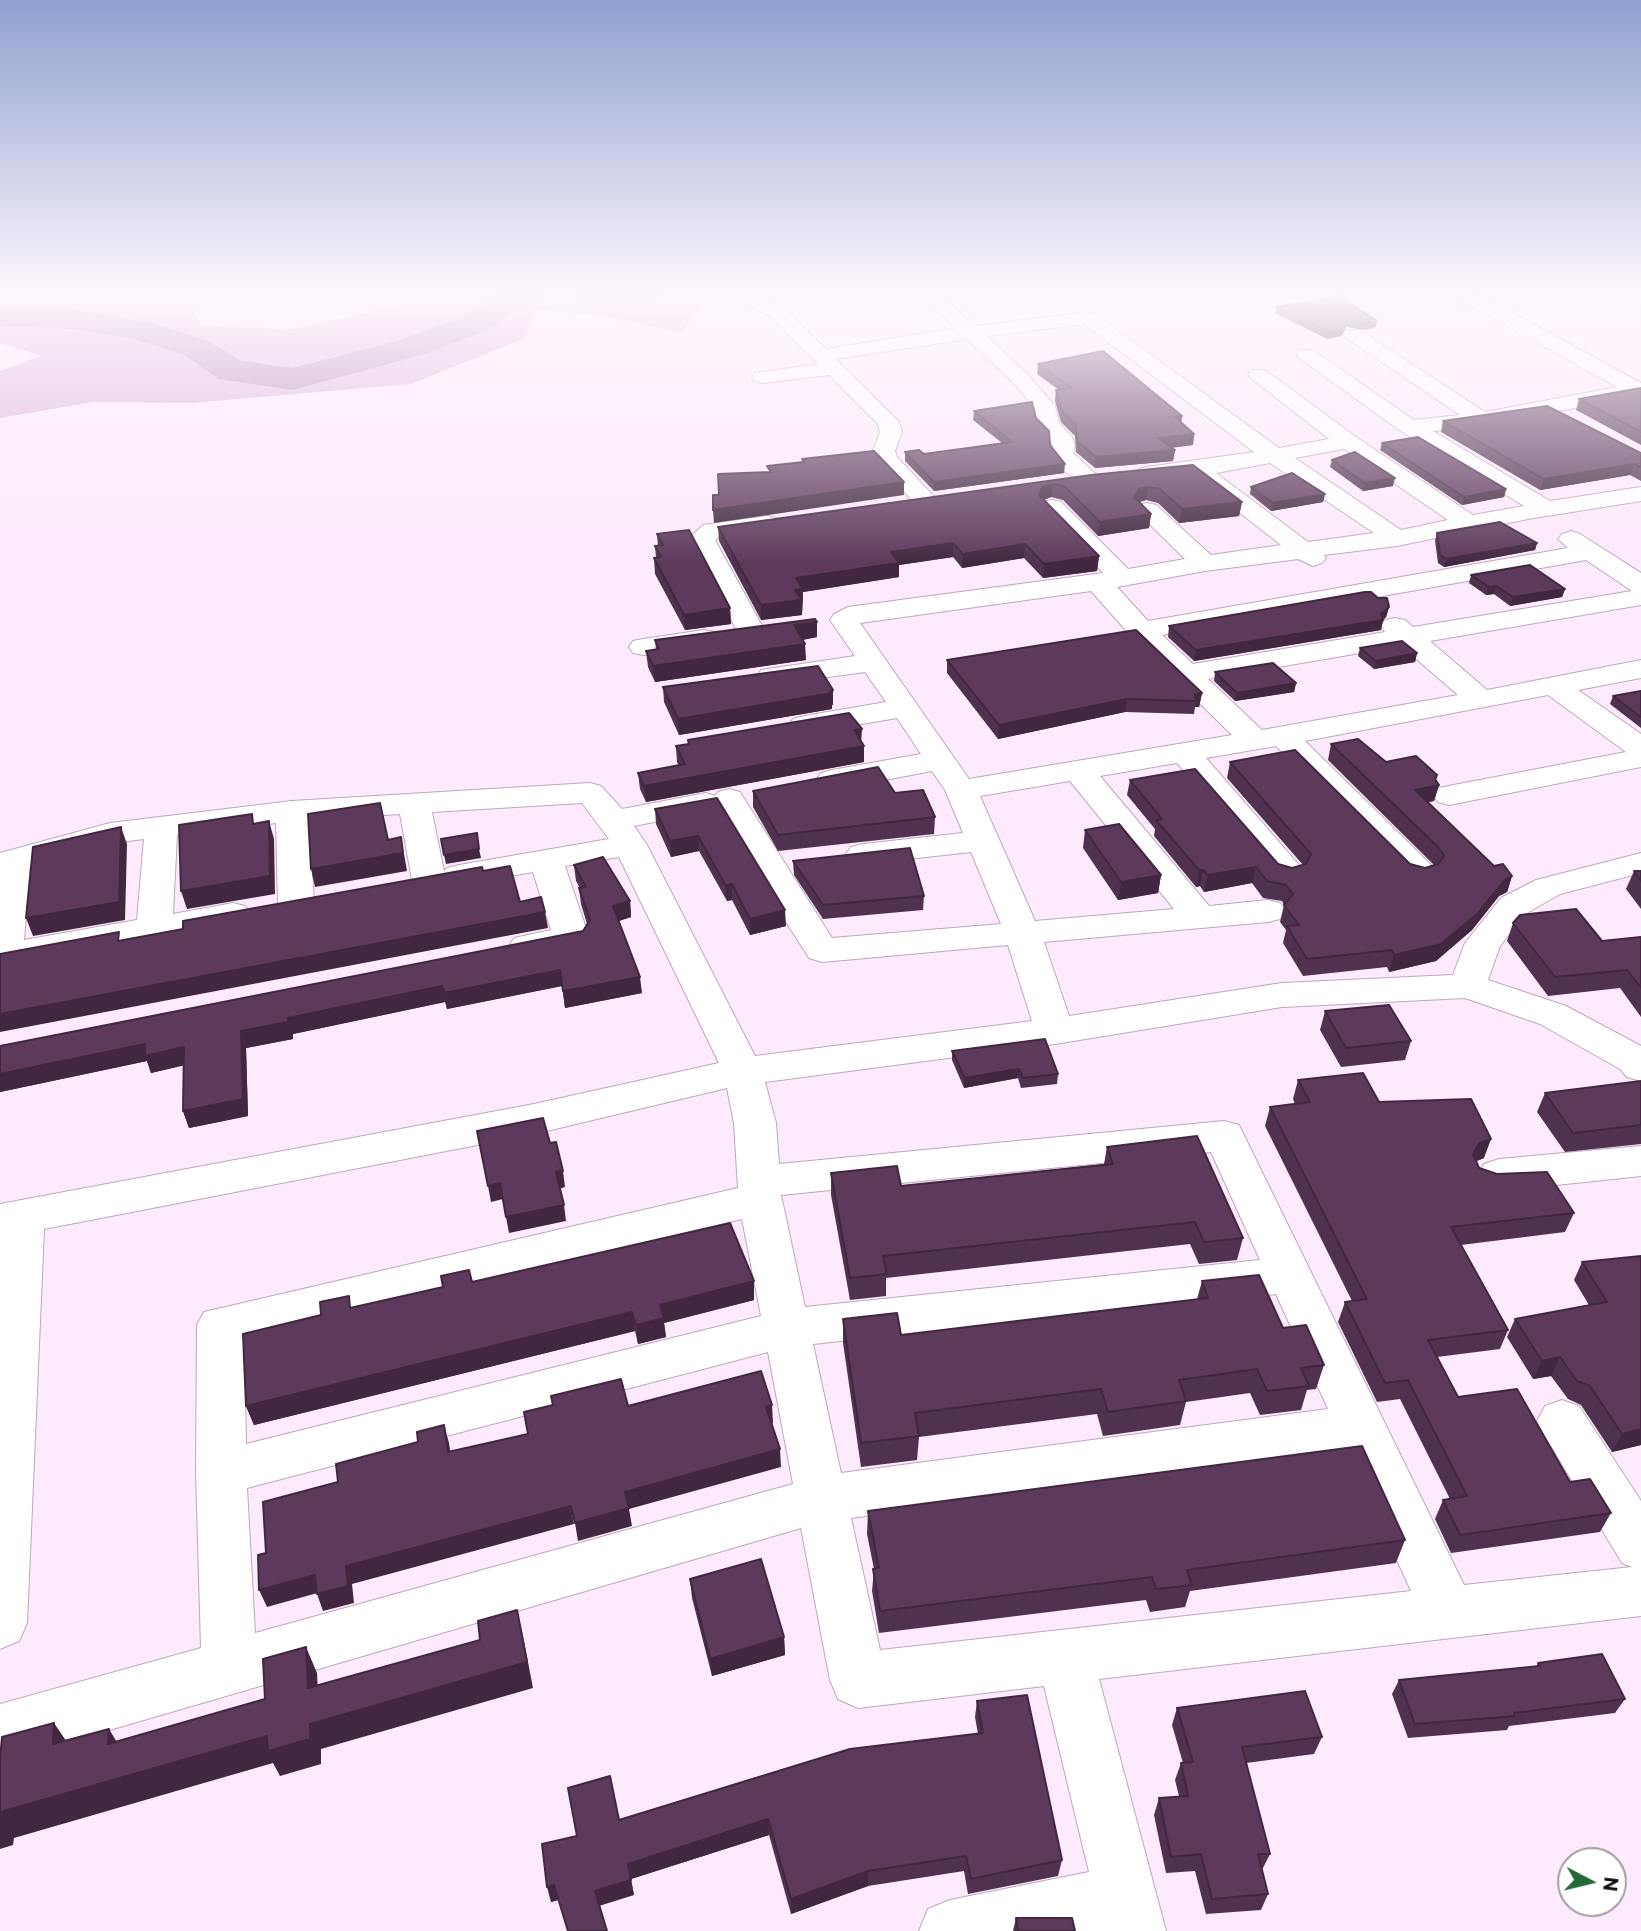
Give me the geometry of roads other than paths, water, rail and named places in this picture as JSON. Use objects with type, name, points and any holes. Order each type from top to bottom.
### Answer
[{"type":"street","points":[[850,384],[888,422],[891,432],[884,451],[886,459],[927,502]]},
{"type":"street","points":[[1025,384],[1044,406],[1048,425],[1061,437],[1064,447],[1062,453],[1070,464],[1089,479]]},
{"type":"street","points":[[1178,384],[1273,454],[1397,538]]},
{"type":"street","points":[[1271,384],[1348,442],[1471,525]]},
{"type":"street","points":[[1349,384],[1538,511],[1591,552],[1641,585]]},
{"type":"street","points":[[1428,384],[1481,419]]},
{"type":"street","points":[[1614,384],[1638,399]]},
{"type":"street","points":[[1410,426],[1638,399]]},
{"type":"street","points":[[1549,408],[1583,426]]},
{"type":"street","points":[[1062,483],[1197,469],[1348,442]]},
{"type":"street","points":[[1197,469],[1304,550],[1481,700]]},
{"type":"street","points":[[1055,1031],[1022,932],[961,790],[874,662],[830,621],[858,613],[1397,538],[1641,494]]},
{"type":"street","points":[[900,506],[954,499]]},
{"type":"street","points":[[1052,507],[1110,580],[1141,631],[1187,674],[1269,738],[1419,873]]},
{"type":"street","points":[[1147,510],[1205,563]]},
{"type":"street","points":[[643,647],[764,629],[702,538],[712,530],[793,519]]},
{"type":"street","points":[[1141,631],[1591,552]]},
{"type":"street","points":[[1187,674],[1641,597]]},
{"type":"street","points":[[744,680],[874,662]]},
{"type":"street","points":[[961,790],[1269,738],[1641,669]]},
{"type":"street","points":[[1555,687],[1641,748]]},
{"type":"street","points":[[776,730],[906,708]]},
{"type":"street","points":[[1184,752],[1288,872]]},
{"type":"street","points":[[1449,795],[1641,758]]},
{"type":"street","points":[[809,785],[941,761]]},
{"type":"street","points":[[1078,770],[1200,918]]},
{"type":"street","points":[[292,811],[309,900],[2,956],[7,862],[110,833],[161,829],[292,811],[590,793],[622,832],[743,1071],[755,1123],[758,1191],[858,1680],[1641,1591]]},
{"type":"street","points":[[414,805],[416,883],[547,859],[622,832],[742,797],[768,865],[822,950],[1268,911]]},
{"type":"street","points":[[154,928],[161,829]]},
{"type":"street","points":[[768,865],[984,841]]},
{"type":"street","points":[[490,953],[572,937],[547,859]]},
{"type":"street","points":[[1467,986],[1483,943],[1513,906],[1548,887],[1641,863]]},
{"type":"street","points":[[0,1623],[12,1219],[534,1119],[743,1071],[1055,1031],[1282,995],[1467,986],[1553,1015],[1634,1059],[1641,1067]]},
{"type":"street","points":[[229,1667],[221,1472],[220,1325],[758,1191],[1224,1136],[1449,1613]]},
{"type":"street","points":[[1489,1175],[1549,1172],[1641,1161]]},
{"type":"street","points":[[221,1472],[787,1328],[1290,1275]]},
{"type":"street","points":[[1562,1421],[1641,1546]]},
{"type":"street","points":[[0,1733],[821,1499],[1361,1426]]},
{"type":"street","points":[[950,1931],[1131,1913],[1065,1657]]}]
